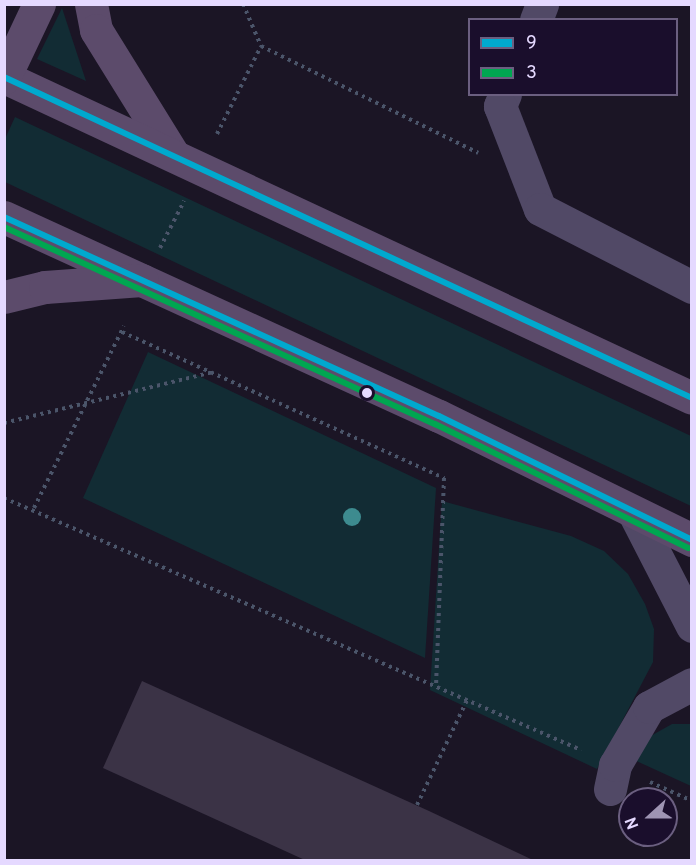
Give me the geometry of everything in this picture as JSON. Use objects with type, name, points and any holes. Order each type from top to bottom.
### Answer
[{"type":"main road","points":[[39,4],[5,77],[692,398]]},
{"type":"main road","points":[[91,4],[96,30],[173,154]]},
{"type":"main road","points":[[4,217],[151,267],[439,416],[692,540]]},
{"type":"main road","points":[[4,297],[151,267]]},
{"type":"street","points":[[504,96],[500,106],[540,209],[692,287]]},
{"type":"street","points":[[634,513],[692,626]]},
{"type":"street","points":[[612,777],[649,707],[692,684]]},
{"type":"path","points":[[216,137],[261,46],[243,4]]},
{"type":"path","points":[[151,267],[185,198]]},
{"type":"path","points":[[34,508],[124,326]]},
{"type":"path","points":[[122,332],[215,371],[444,478],[436,684]]},
{"type":"path","points":[[4,423],[215,371]]},
{"type":"path","points":[[4,498],[34,508],[468,698],[612,777],[692,801]]},
{"type":"path","points":[[417,805],[468,698]]},
{"type":"shaded area","points":[[62,8],[86,81],[37,59]]},
{"type":"shaded area","points":[[15,117],[691,436],[691,506],[5,182],[5,139]]},
{"type":"shaded area","points":[[148,352],[436,488],[425,658],[83,498]]},
{"type":"shaded area","points":[[442,501],[571,536],[604,551],[628,574],[645,604],[654,629],[653,662],[597,769],[430,690]]},
{"type":"shaded area","points":[[672,724],[691,724],[691,786],[632,759],[640,742]]},
{"type":"building","points":[[142,681],[535,861],[307,861],[103,768]]},
{"type":"transit line","name":"9","points":[[4,77],[692,398]]},
{"type":"transit line","name":"9","points":[[4,217],[439,416],[692,540]]},
{"type":"transit line","name":"3","points":[[4,227],[435,424],[688,548]]}]
